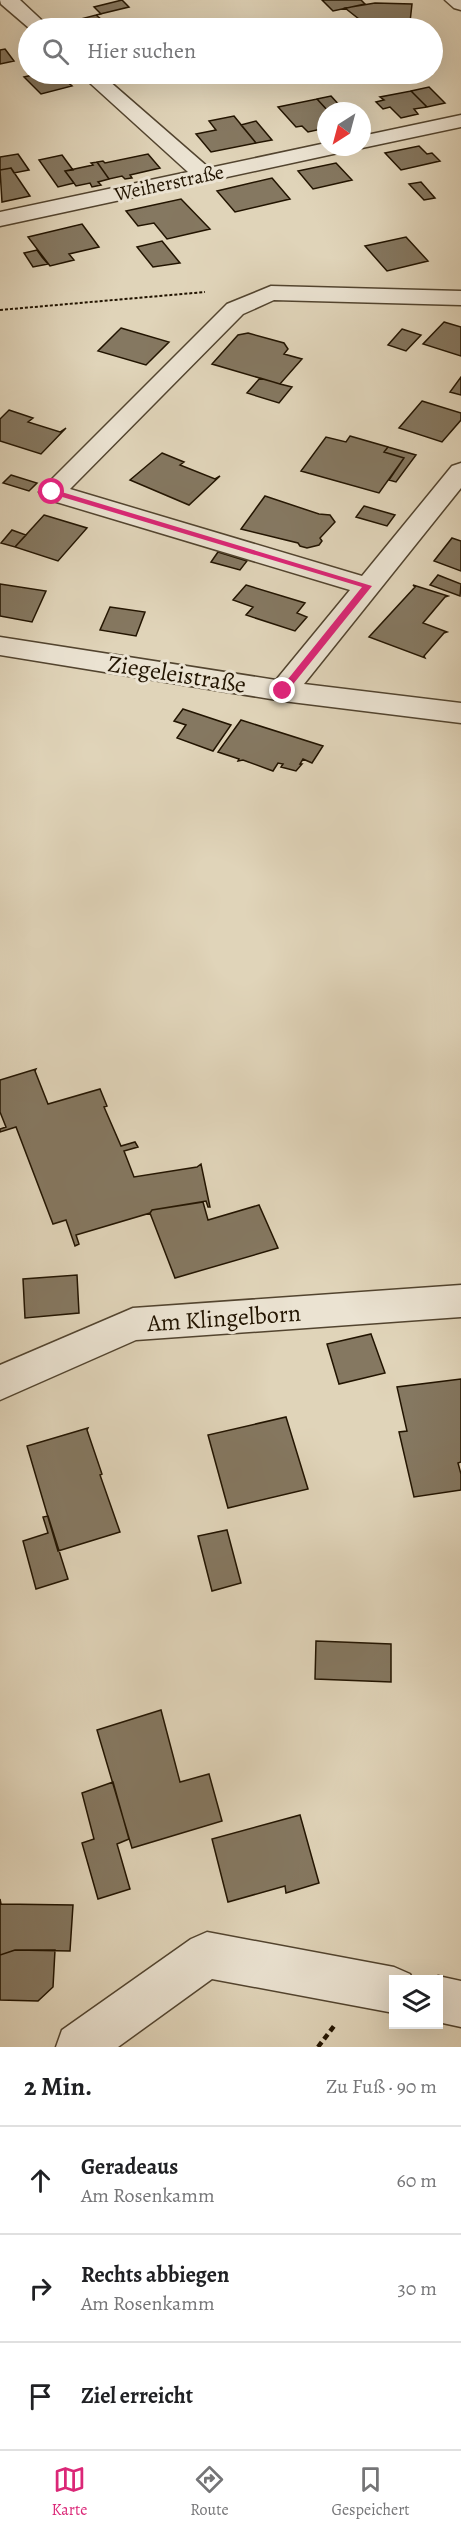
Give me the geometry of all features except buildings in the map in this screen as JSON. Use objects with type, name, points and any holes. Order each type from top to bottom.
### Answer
[{"type":"street","points":[[8,0],[29,18]]},
{"type":"street","points":[[455,0],[461,4]]},
{"type":"street","points":[[101,84],[204,175]]},
{"type":"street","points":[[371,140],[461,121]]},
{"type":"street","name":"Weiherstraße","points":[[0,219],[317,151]]},
{"type":"street","points":[[368,586],[52,492],[235,309],[271,293],[461,298]]},
{"type":"street","points":[[283,691],[461,471]]},
{"type":"street","name":"Ziegeleistraße","points":[[0,646],[283,691],[461,713]]},
{"type":"street","name":"Am Klingelborn","points":[[0,1383],[133,1324],[461,1301]]},
{"type":"street","points":[[79,2047],[207,1955],[389,1989]]},
{"type":"street","points":[[443,2000],[461,2004]]},
{"type":"path","points":[[0,310],[188,292],[271,293]]},
{"type":"route","points":[[52,492],[368,586],[283,691]]}]
